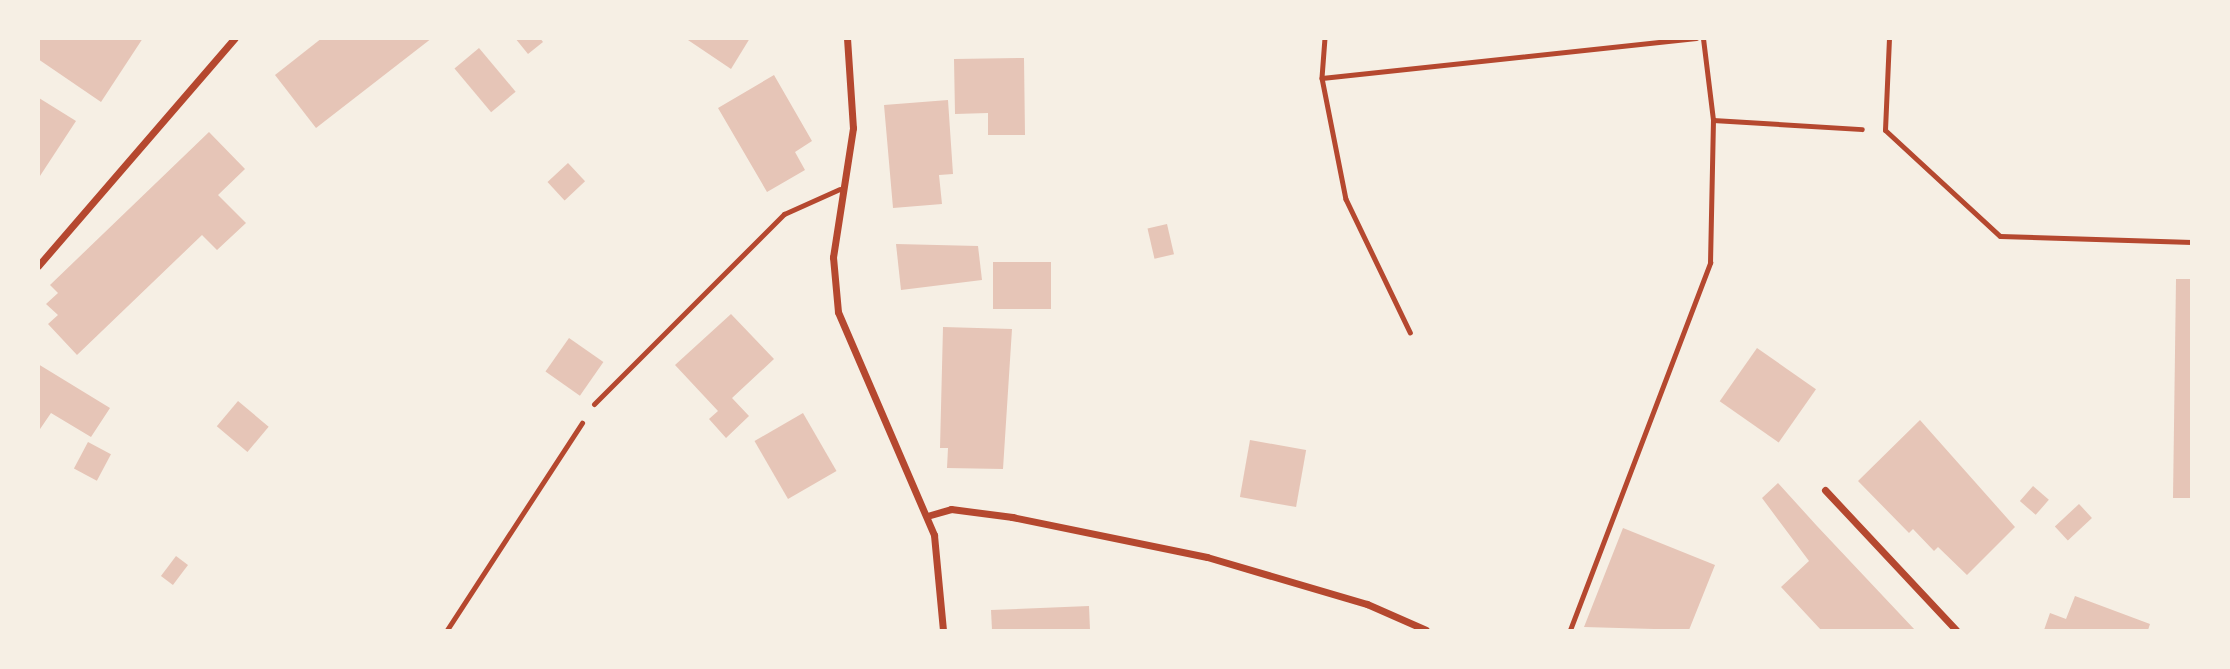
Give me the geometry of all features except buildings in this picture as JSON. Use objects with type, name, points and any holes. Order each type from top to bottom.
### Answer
[{"type":"street","points":[[38,266],[235,38]]},
{"type":"street","points":[[847,38],[853,128],[840,190],[833,257],[838,312],[870,398],[927,516],[943,631]]},
{"type":"street","points":[[1825,489],[1956,631]]},
{"type":"street","points":[[927,516],[951,509],[1012,516],[1207,557],[1367,604],[1426,631]]},
{"type":"lane","points":[[1889,38],[1885,130],[2000,236],[2192,242]]},
{"type":"lane","points":[[594,404],[785,214],[840,190]]},
{"type":"path","points":[[1325,38],[1322,78],[1346,199],[1410,332]]},
{"type":"path","points":[[1322,78],[1696,38]]},
{"type":"path","points":[[1570,631],[1710,263],[1713,120],[1703,38]]},
{"type":"path","points":[[1713,120],[1885,130]]},
{"type":"path","points":[[447,631],[594,404]]}]
